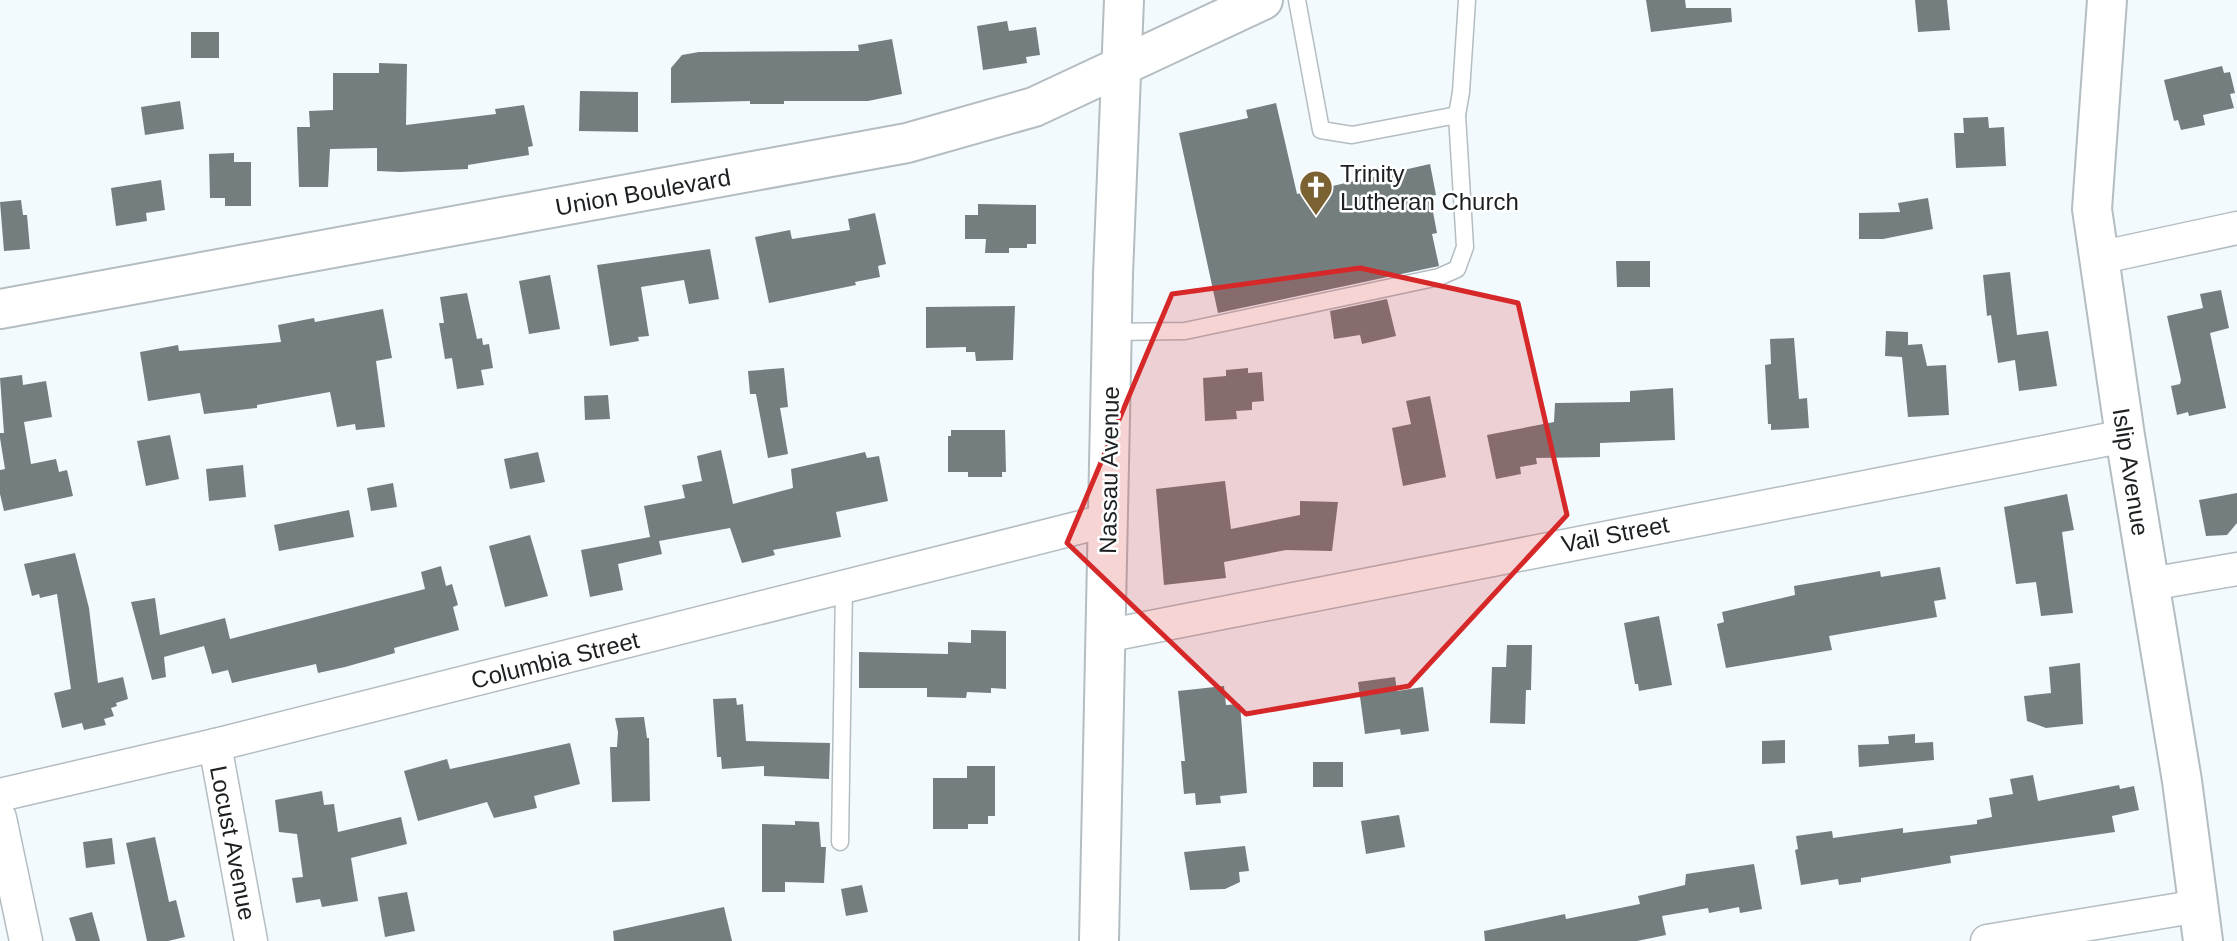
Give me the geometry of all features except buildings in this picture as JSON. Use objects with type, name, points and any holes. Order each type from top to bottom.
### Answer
[{"type":"main road","name":"Nassau Avenue","points":[[1099,941],[1112,332],[1124,0]]},
{"type":"main road","name":"Union Boulevard","points":[[0,309],[907,143],[1034,107],[1263,0]]},
{"type":"main road","name":"Islip Avenue","points":[[2106,0],[2092,208],[2201,924]]},
{"type":"street","points":[[2098,258],[2237,228]]},
{"type":"street","name":"Vail Street","points":[[1105,636],[2125,436]]},
{"type":"street","name":"Columbia Street","points":[[0,795],[215,746],[1109,520]]},
{"type":"street","points":[[2150,584],[2237,569]]},
{"type":"street","name":"Locust Avenue","points":[[215,746],[251,941]]},
{"type":"street","points":[[0,818],[26,941]]},
{"type":"street","points":[[1987,941],[2201,924]]},
{"type":"lane","points":[[1297,0],[1321,130],[1352,135],[1457,114]]},
{"type":"lane","points":[[1112,332],[1185,331],[1439,277],[1457,269],[1465,247],[1457,114],[1467,0]]},
{"type":"lane","points":[[839,842],[844,587]]},
{"type":"highlighted area","points":[[1360,268],[1518,303],[1567,515],[1409,686],[1246,714],[1067,543],[1172,294]]},
{"type":"place","name":"Trinity Lutheran Church","points":[[1316,217]]}]
